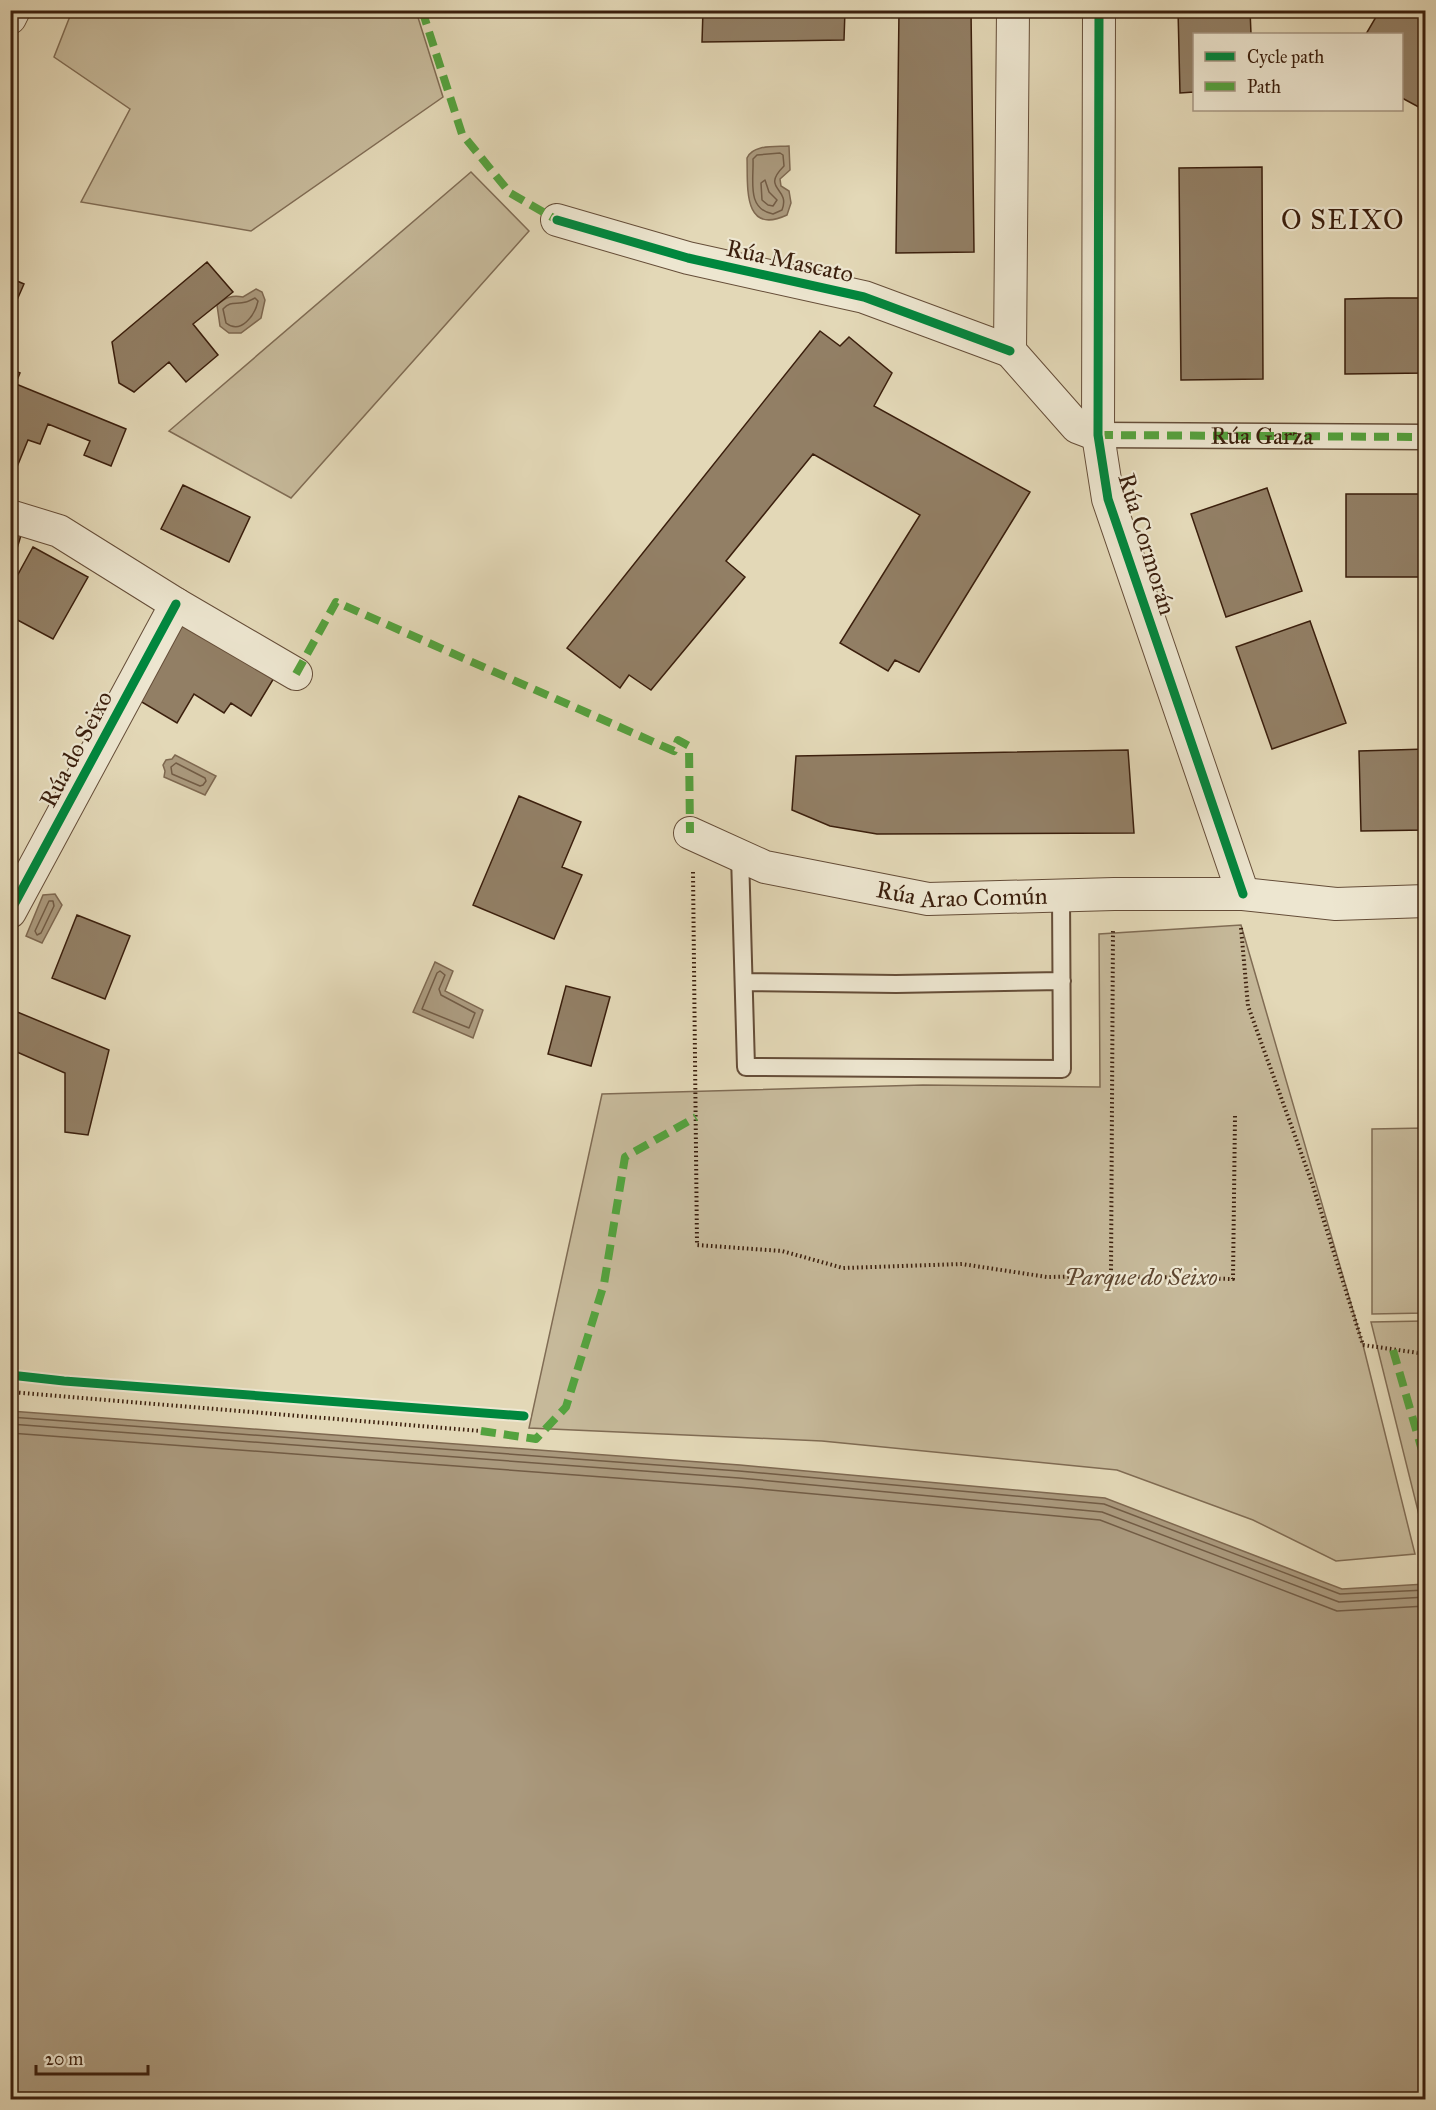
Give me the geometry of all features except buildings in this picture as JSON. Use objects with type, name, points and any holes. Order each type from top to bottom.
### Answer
[{"type":"street","points":[[10,18],[14,10]]},
{"type":"street","points":[[1012,10],[1010,351],[1077,427],[1098,435]]},
{"type":"street","name":"Rúa Cormorán","points":[[1099,10],[1098,435],[1107,499],[1243,894]]},
{"type":"street","name":"Rúa Mascato","points":[[558,220],[688,258],[864,297],[1010,351]]},
{"type":"street","name":"Rúa Garza","points":[[1098,435],[1425,437]]},
{"type":"street","points":[[10,516],[59,531],[176,604],[296,674]]},
{"type":"street","name":"Rúa do Seixo","points":[[10,912],[176,604]]},
{"type":"street","name":"Rúa Arao Común","points":[[690,833],[765,867],[928,899],[1114,894],[1243,894]]},
{"type":"street","points":[[1243,894],[1336,904],[1425,902]]},
{"type":"lane","points":[[740,855],[746,1066],[1062,1069],[1061,895]]},
{"type":"lane","points":[[744,982],[896,984],[1062,981]]},
{"type":"path","points":[[690,833],[693,866],[697,1245],[782,1251],[843,1268],[962,1264],[1047,1277],[1233,1279],[1235,1116]]},
{"type":"path","points":[[1111,1276],[1114,894]]},
{"type":"path","points":[[1243,894],[1241,925],[1248,1006],[1312,1184],[1363,1345],[1425,1354]]},
{"type":"path","points":[[10,1392],[481,1431]]},
{"type":"green space","points":[[72,11],[416,11],[443,97],[251,231],[81,202],[130,109],[54,57]]},
{"type":"green space","points":[[471,172],[529,231],[291,498],[169,431]]},
{"type":"green space","name":"Parque do Seixo","points":[[1241,925],[1363,1345],[1415,1554],[1336,1561],[1253,1520],[1117,1470],[822,1441],[529,1428],[602,1094],[923,1085],[1100,1087],[1099,934]]},
{"type":"green space","points":[[1425,1128],[1425,1313],[1372,1314],[1372,1129]]},
{"type":"green space","points":[[1426,1321],[1425,1539],[1371,1322]]},
{"type":"water","points":[[789,146],[790,170],[780,179],[781,186],[789,191],[791,203],[787,215],[772,220],[762,219],[750,204],[747,158],[759,148]]},
{"type":"water","points":[[256,289],[262,292],[265,300],[261,318],[241,333],[229,333],[220,326],[217,305],[226,298],[243,297]]},
{"type":"water","points":[[175,755],[216,776],[205,795],[164,777],[163,765],[166,760],[172,759]]},
{"type":"water","points":[[55,894],[62,905],[42,943],[26,936],[43,895]]},
{"type":"water","points":[[435,962],[453,971],[445,991],[483,1010],[473,1038],[413,1012]]},
{"type":"water","points":[[10,1411],[740,1465],[1105,1498],[1342,1589],[1425,1584],[1425,2099],[11,2099]]},
{"type":"marked path","points":[[422,10],[462,134],[510,193],[557,220]]},
{"type":"marked path","points":[[1098,435],[1426,437]]},
{"type":"marked path","points":[[296,674],[336,602],[674,751],[678,740],[689,746],[690,833]]},
{"type":"marked path","points":[[481,1431],[536,1439],[566,1407],[604,1284],[625,1157],[696,1117]]},
{"type":"marked path","points":[[1393,1350],[1426,1464]]},
{"type":"cycle path","points":[[1099,10],[1098,435],[1108,499],[1243,894]]},
{"type":"cycle path","points":[[557,220],[688,258],[864,297],[1010,351]]},
{"type":"cycle path","points":[[10,912],[176,604]]},
{"type":"cycle path","points":[[10,1375],[524,1416]]},
{"type":"district","name":"O SEIXO","points":[[1343,219]]}]
